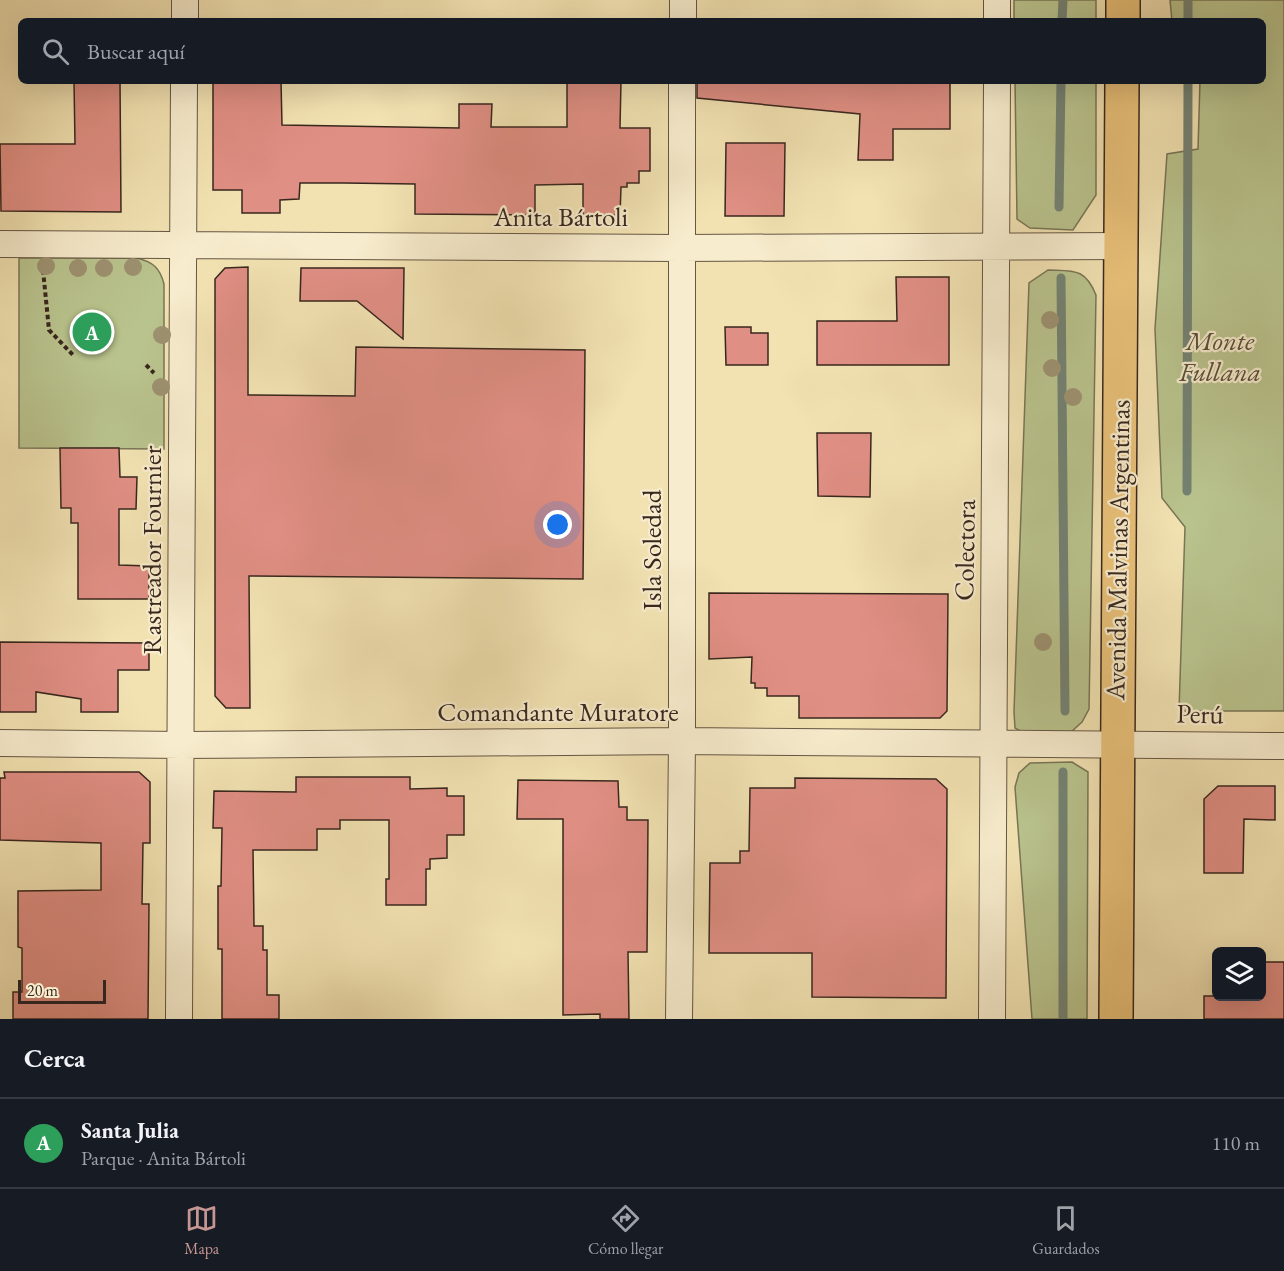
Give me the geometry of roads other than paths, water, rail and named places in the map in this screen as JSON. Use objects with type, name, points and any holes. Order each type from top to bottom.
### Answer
[{"type":"main road","points":[[1123,0],[1123,18]]},
{"type":"main road","name":"Avenida Malvinas Argentinas","points":[[1116,1019],[1122,84]]},
{"type":"street","points":[[185,0],[185,18]]},
{"type":"street","points":[[683,0],[683,18]]},
{"type":"street","points":[[998,0],[998,18]]},
{"type":"street","name":"Rastreador Fournier","points":[[179,1019],[184,84]]},
{"type":"street","name":"Isla Soledad","points":[[679,1019],[682,741],[682,84]]},
{"type":"street","name":"Colectora","points":[[992,1019],[998,84]]},
{"type":"street","name":"Anita Bártoli","points":[[0,244],[681,248],[1122,246]]},
{"type":"street","name":"Comandante Muratore","points":[[0,743],[181,745],[682,741],[1116,743]]},
{"type":"street","name":"Perú","points":[[1116,743],[1284,746]]},
{"type":"waterway","points":[[1062,18],[1063,0]]},
{"type":"waterway","points":[[1188,0],[1188,18]]},
{"type":"waterway","points":[[1059,207],[1061,84]]},
{"type":"waterway","points":[[1187,491],[1188,84]]},
{"type":"waterway","points":[[1061,278],[1065,711]]},
{"type":"waterway","points":[[1063,772],[1063,1019]]},
{"type":"place","name":"Santa Julia","points":[[92,332]]},
{"type":"park label","name":"Monte Fullana","points":[[1220,356]]}]
